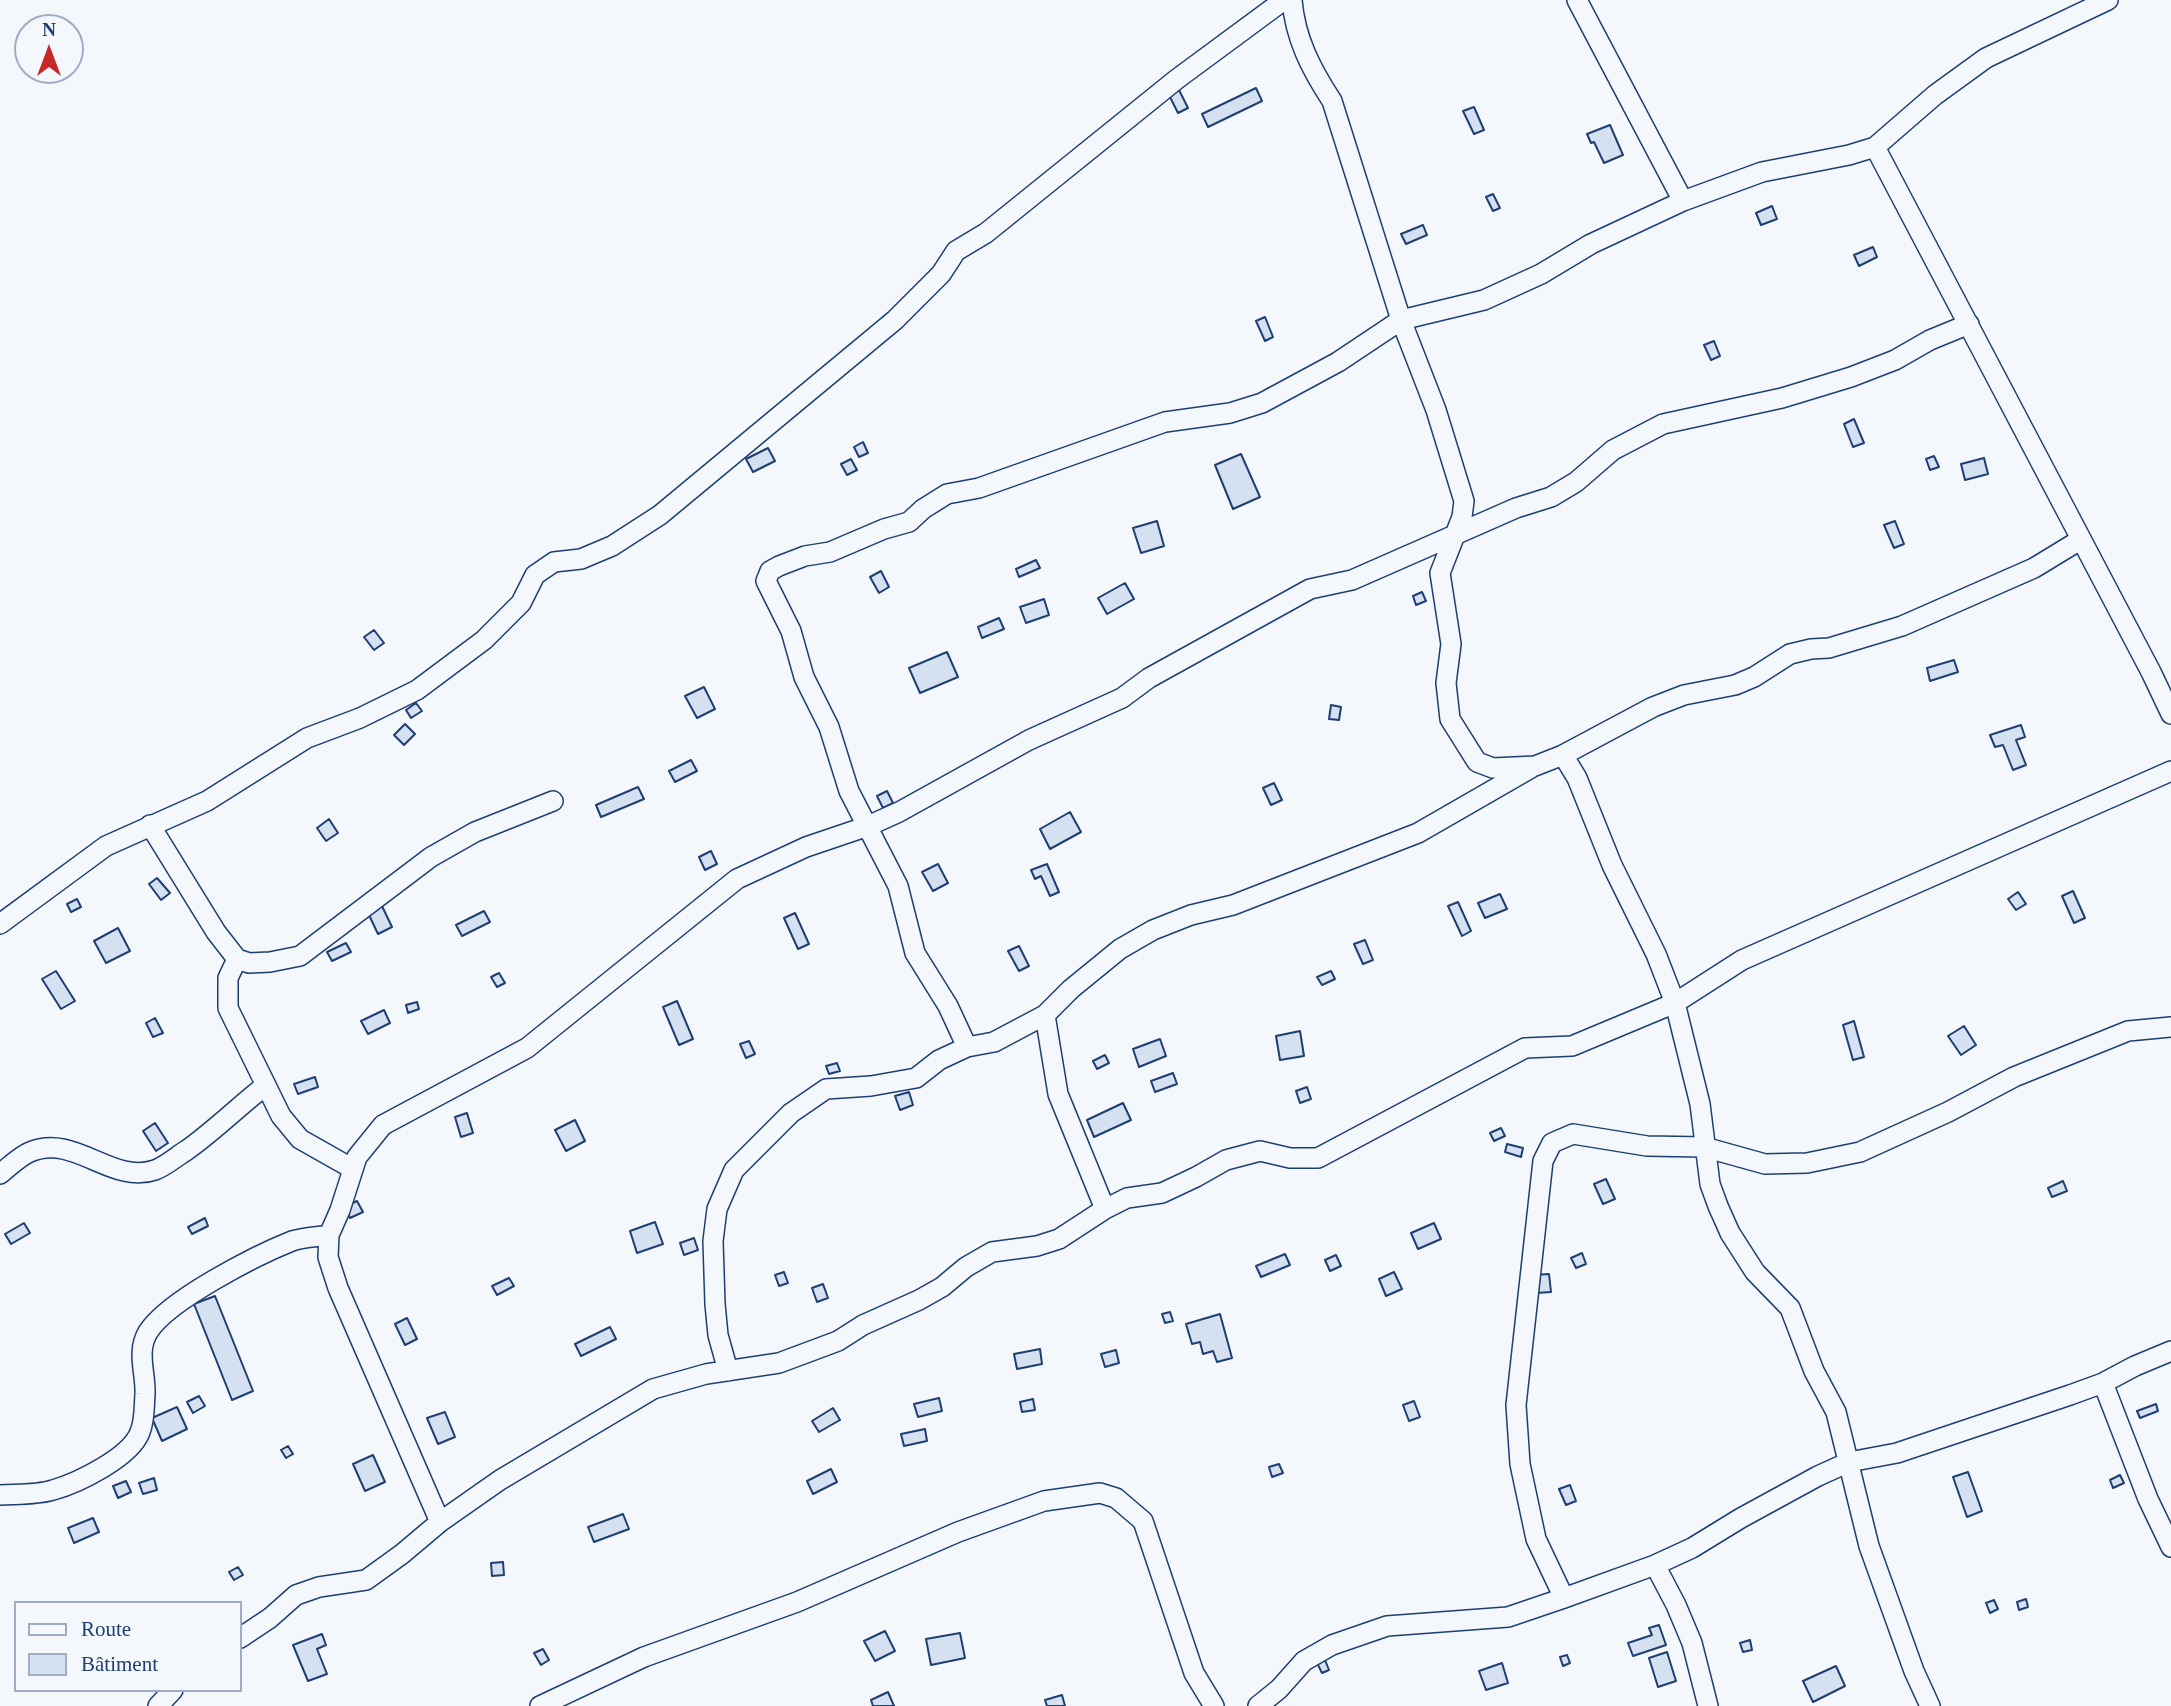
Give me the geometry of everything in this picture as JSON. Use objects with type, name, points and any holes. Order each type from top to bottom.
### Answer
[{"type":"street","points":[[0,924],[106,846],[207,801],[307,738],[360,718],[417,690],[484,640],[521,603],[535,575],[554,562],[581,559],[612,546],[660,515],[895,320],[941,274],[956,251],[986,233],[1177,79],[1284,0]]},
{"type":"street","points":[[1292,0],[1294,23],[1311,69],[1332,101],[1401,320],[1436,410],[1464,501],[1462,517],[1440,573],[1451,644],[1446,683],[1450,719],[1477,762],[1493,768],[1535,766]]},
{"type":"street","points":[[1577,0],[1683,201]]},
{"type":"street","points":[[967,1047],[948,1006],[915,953],[898,886],[849,790],[829,727],[804,677],[791,631],[766,581],[770,571],[805,556],[831,552],[884,529],[909,522],[923,509],[947,494],[979,488],[1165,422],[1230,413],[1262,403],[1338,362],[1401,320],[1484,300],[1541,274],[1591,244],[1683,201],[1762,172],[1849,155],[1875,147],[1935,95],[1986,58],[2096,2]]},
{"type":"street","points":[[1875,147],[2171,714]]},
{"type":"street","points":[[440,1522],[338,1288],[328,1257],[329,1235],[357,1157],[383,1125],[527,1048],[737,879],[806,847],[868,825],[910,806],[1029,740],[1122,698],[1149,678],[1310,589],[1352,580],[1516,508],[1551,497],[1576,482],[1613,450],[1664,424],[1782,398],[1851,377],[1895,360],[1930,340],[1969,324]]},
{"type":"street","points":[[728,1371],[718,1335],[713,1241],[717,1209],[734,1170],[791,1113],[826,1089],[871,1086],[916,1078],[939,1060],[967,1047],[994,1042],[1045,1015],[1071,989],[1120,949],[1153,930],[1191,915],[1233,905],[1418,833],[1535,766],[1563,755],[1653,707],[1684,695],[1735,685],[1754,677],[1790,654],[1829,648],[1902,626],[2034,568],[2080,540]]},
{"type":"street","points":[[1563,755],[1577,778],[1612,865],[1656,954],[1675,1003],[1700,1104],[1710,1184],[1718,1206],[1730,1233],[1755,1272],[1790,1308],[1814,1371],[1836,1412],[1869,1546],[1914,1671],[1930,1706]]},
{"type":"street","points":[[242,1637],[270,1618],[296,1595],[319,1587],[366,1580],[440,1522],[500,1480],[653,1389],[706,1374],[779,1363],[838,1340],[942,1287],[966,1267],[992,1252],[1037,1246],[1059,1239],[1127,1198],[1162,1193],[1226,1160],[1260,1151],[1290,1158],[1318,1158],[1525,1048],[1572,1046],[1675,1003],[1742,960],[2171,771]]},
{"type":"street","points":[[150,825],[216,932],[237,958],[249,963],[270,962],[300,956],[330,936],[431,857],[475,832],[553,801]]},
{"type":"street","points":[[237,958],[228,978],[228,1008],[281,1116],[300,1139],[353,1169]]},
{"type":"street","points":[[1045,1015],[1058,1094],[1105,1209]]},
{"type":"street","points":[[1564,1598],[1536,1539],[1520,1464],[1516,1405],[1542,1161],[1552,1143],[1573,1134],[1647,1146],[1704,1147],[1765,1164],[1807,1163],[1860,1152],[1948,1112],[2014,1077],[2128,1031],[2171,1027]]},
{"type":"street","points":[[0,1174],[29,1152],[56,1146],[108,1166],[134,1172],[154,1170],[215,1129],[266,1085]]},
{"type":"street","points":[[0,1494],[51,1491],[74,1483],[128,1449],[140,1434],[144,1416],[145,1389],[140,1354],[148,1332],[168,1310],[252,1260],[295,1240],[329,1235]]},
{"type":"street","points":[[1258,1706],[1279,1689],[1304,1661],[1332,1645],[1387,1626],[1508,1617],[1564,1598],[1655,1565],[1692,1548],[1752,1512],[1849,1462],[1897,1453],[2103,1383],[2171,1351]]},
{"type":"street","points":[[2103,1383],[2148,1499],[2171,1546]]},
{"type":"street","points":[[540,1706],[644,1657],[797,1602],[958,1532],[1044,1502],[1100,1493],[1116,1498],[1143,1521],[1194,1673],[1214,1706]]},
{"type":"street","points":[[1655,1565],[1692,1643],[1708,1706]]},
{"type":"street","points":[[158,1706],[171,1692]]},
{"type":"building","points":[[1178,88],[1188,108],[1178,113],[1168,93]]},
{"type":"building","points":[[1256,88],[1262,101],[1208,127],[1202,114]]},
{"type":"building","points":[[1474,107],[1484,130],[1474,134],[1463,111]]},
{"type":"building","points":[[1610,125],[1623,155],[1604,163],[1587,134]]},
{"type":"building","points":[[1493,194],[1500,208],[1493,211],[1486,197]]},
{"type":"building","points":[[1772,206],[1777,219],[1761,225],[1756,213]]},
{"type":"building","points":[[1423,225],[1427,235],[1406,244],[1401,234]]},
{"type":"building","points":[[1873,247],[1877,257],[1859,266],[1854,255]]},
{"type":"building","points":[[1265,317],[1273,337],[1265,341],[1256,321]]},
{"type":"building","points":[[1714,341],[1720,356],[1711,360],[1704,345]]},
{"type":"building","points":[[1854,419],[1864,443],[1853,447],[1844,424]]},
{"type":"building","points":[[863,442],[868,453],[859,457],[854,447]]},
{"type":"building","points":[[768,448],[775,461],[753,472],[746,459]]},
{"type":"building","points":[[1241,454],[1260,497],[1233,509],[1215,465]]},
{"type":"building","points":[[1934,456],[1939,467],[1930,470],[1926,459]]},
{"type":"building","points":[[1984,458],[1988,474],[1965,480],[1961,464]]},
{"type":"building","points":[[851,459],[857,470],[847,475],[841,464]]},
{"type":"building","points":[[1157,521],[1164,546],[1141,553],[1133,528]]},
{"type":"building","points":[[1895,521],[1904,544],[1894,548],[1884,525]]},
{"type":"building","points":[[1036,560],[1040,568],[1019,577],[1016,569]]},
{"type":"building","points":[[881,571],[889,587],[879,593],[870,577]]},
{"type":"building","points":[[1125,583],[1134,599],[1107,614],[1098,598]]},
{"type":"building","points":[[1422,592],[1426,601],[1416,605],[1413,596]]},
{"type":"building","points":[[1044,599],[1049,615],[1026,623],[1020,607]]},
{"type":"building","points":[[999,618],[1004,629],[982,638],[978,627]]},
{"type":"building","points":[[374,630],[384,643],[374,650],[364,637]]},
{"type":"building","points":[[947,652],[958,677],[920,693],[909,668]]},
{"type":"building","points":[[1954,660],[1958,672],[1930,681],[1927,668]]},
{"type":"building","points":[[704,687],[715,709],[697,718],[685,696]]},
{"type":"building","points":[[416,703],[422,711],[411,718],[406,710]]},
{"type":"building","points":[[1331,705],[1341,707],[1339,720],[1329,719]]},
{"type":"building","points":[[405,724],[415,734],[404,745],[394,735]]},
{"type":"building","points":[[2021,725],[2025,737],[2016,740],[2026,765],[2013,770],[2003,745],[1995,747],[1990,735]]},
{"type":"building","points":[[691,760],[697,771],[675,782],[669,771]]},
{"type":"building","points":[[1274,783],[1282,800],[1271,805],[1263,788]]},
{"type":"building","points":[[638,787],[644,799],[601,817],[596,805]]},
{"type":"building","points":[[887,791],[893,803],[883,808],[877,796]]},
{"type":"building","points":[[1070,812],[1081,832],[1050,849],[1040,829]]},
{"type":"building","points":[[329,819],[338,833],[326,841],[317,828]]},
{"type":"building","points":[[711,851],[717,864],[705,870],[699,857]]},
{"type":"building","points":[[938,864],[948,883],[933,891],[922,872]]},
{"type":"building","points":[[1047,864],[1059,892],[1050,896],[1041,876],[1035,879],[1031,870]]},
{"type":"building","points":[[157,878],[170,893],[161,900],[149,884]]},
{"type":"building","points":[[2073,891],[2085,918],[2074,923],[2062,896]]},
{"type":"building","points":[[2018,892],[2026,904],[2016,910],[2008,899]]},
{"type":"building","points":[[1500,894],[1507,909],[1485,918],[1478,903]]},
{"type":"building","points":[[77,899],[81,907],[71,912],[67,904]]},
{"type":"building","points":[[1458,902],[1471,931],[1462,936],[1448,906]]},
{"type":"building","points":[[382,906],[392,927],[378,934],[368,913]]},
{"type":"building","points":[[484,911],[490,922],[462,936],[456,925]]},
{"type":"building","points":[[795,913],[809,944],[798,949],[784,918]]},
{"type":"building","points":[[118,928],[130,951],[106,963],[94,941]]},
{"type":"building","points":[[1365,940],[1373,960],[1363,964],[1354,944]]},
{"type":"building","points":[[346,943],[351,952],[332,961],[327,952]]},
{"type":"building","points":[[1019,946],[1029,966],[1019,971],[1008,951]]},
{"type":"building","points":[[56,971],[75,1001],[61,1009],[42,979]]},
{"type":"building","points":[[1331,971],[1335,979],[1322,985],[1317,977]]},
{"type":"building","points":[[499,973],[505,983],[497,987],[491,977]]},
{"type":"building","points":[[677,1001],[693,1039],[679,1045],[663,1007]]},
{"type":"building","points":[[417,1002],[419,1009],[408,1013],[406,1005]]},
{"type":"building","points":[[384,1010],[390,1023],[368,1034],[361,1021]]},
{"type":"building","points":[[155,1018],[163,1033],[153,1037],[146,1023]]},
{"type":"building","points":[[1854,1021],[1864,1057],[1853,1060],[1843,1025]]},
{"type":"building","points":[[1964,1026],[1976,1045],[1961,1055],[1948,1036]]},
{"type":"building","points":[[1300,1031],[1304,1056],[1280,1060],[1276,1036]]},
{"type":"building","points":[[1160,1039],[1166,1056],[1139,1067],[1133,1049]]},
{"type":"building","points":[[749,1041],[755,1054],[746,1058],[740,1044]]},
{"type":"building","points":[[1105,1055],[1109,1063],[1097,1069],[1093,1061]]},
{"type":"building","points":[[837,1063],[840,1071],[829,1074],[826,1066]]},
{"type":"building","points":[[1173,1073],[1177,1084],[1155,1092],[1151,1081]]},
{"type":"building","points":[[315,1077],[318,1087],[298,1094],[294,1084]]},
{"type":"building","points":[[1307,1087],[1311,1099],[1300,1103],[1296,1091]]},
{"type":"building","points":[[909,1092],[913,1105],[900,1110],[895,1096]]},
{"type":"building","points":[[1123,1103],[1131,1120],[1094,1137],[1087,1120]]},
{"type":"building","points":[[467,1113],[473,1133],[461,1137],[455,1117]]},
{"type":"building","points":[[575,1120],[585,1141],[566,1151],[555,1130]]},
{"type":"building","points":[[155,1123],[168,1143],[156,1151],[143,1131]]},
{"type":"building","points":[[1501,1128],[1505,1136],[1494,1141],[1490,1133]]},
{"type":"building","points":[[1507,1144],[1523,1148],[1521,1157],[1505,1152]]},
{"type":"building","points":[[1606,1179],[1615,1199],[1603,1204],[1594,1184]]},
{"type":"building","points":[[2063,1181],[2067,1191],[2052,1197],[2048,1188]]},
{"type":"building","points":[[357,1201],[363,1212],[350,1218],[344,1207]]},
{"type":"building","points":[[205,1218],[208,1226],[192,1234],[188,1227]]},
{"type":"building","points":[[655,1222],[663,1244],[637,1253],[630,1231]]},
{"type":"building","points":[[24,1223],[30,1233],[11,1244],[5,1234]]},
{"type":"building","points":[[1434,1223],[1441,1239],[1418,1249],[1411,1233]]},
{"type":"building","points":[[694,1238],[698,1250],[684,1255],[680,1243]]},
{"type":"building","points":[[1582,1253],[1586,1264],[1576,1268],[1571,1258]]},
{"type":"building","points":[[1285,1254],[1290,1265],[1261,1277],[1256,1266]]},
{"type":"building","points":[[1336,1255],[1341,1266],[1330,1271],[1325,1260]]},
{"type":"building","points":[[784,1272],[788,1283],[779,1286],[775,1275]]},
{"type":"building","points":[[1394,1272],[1402,1289],[1386,1296],[1379,1279]]},
{"type":"building","points":[[1549,1274],[1551,1292],[1536,1293],[1535,1275]]},
{"type":"building","points":[[509,1278],[514,1286],[497,1295],[492,1286]]},
{"type":"building","points":[[823,1284],[828,1298],[817,1302],[812,1288]]},
{"type":"building","points":[[215,1296],[253,1391],[232,1400],[194,1304]]},
{"type":"building","points":[[1170,1312],[1173,1321],[1165,1323],[1162,1314]]},
{"type":"building","points":[[1220,1314],[1232,1358],[1217,1362],[1213,1351],[1203,1354],[1200,1342],[1192,1344],[1186,1324]]},
{"type":"building","points":[[407,1318],[417,1339],[405,1345],[395,1324]]},
{"type":"building","points":[[610,1327],[616,1339],[581,1356],[575,1344]]},
{"type":"building","points":[[1040,1349],[1042,1364],[1017,1369],[1014,1354]]},
{"type":"building","points":[[1116,1350],[1119,1363],[1105,1367],[1101,1354]]},
{"type":"building","points":[[199,1396],[205,1406],[193,1413],[187,1402]]},
{"type":"building","points":[[939,1398],[942,1411],[918,1417],[914,1404]]},
{"type":"building","points":[[1033,1399],[1035,1410],[1022,1412],[1020,1402]]},
{"type":"building","points":[[1414,1401],[1420,1417],[1409,1421],[1403,1405]]},
{"type":"building","points":[[2156,1404],[2158,1411],[2140,1418],[2137,1411]]},
{"type":"building","points":[[177,1407],[187,1429],[162,1441],[152,1418]]},
{"type":"building","points":[[833,1408],[840,1420],[819,1432],[812,1421]]},
{"type":"building","points":[[445,1412],[455,1437],[438,1444],[427,1418]]},
{"type":"building","points":[[925,1429],[927,1441],[904,1446],[901,1434]]},
{"type":"building","points":[[288,1446],[293,1454],[286,1458],[281,1450]]},
{"type":"building","points":[[373,1455],[385,1482],[365,1491],[353,1464]]},
{"type":"building","points":[[1279,1464],[1283,1473],[1272,1477],[1269,1467]]},
{"type":"building","points":[[831,1469],[837,1482],[813,1494],[807,1481]]},
{"type":"building","points":[[1968,1472],[1982,1511],[1967,1517],[1953,1477]]},
{"type":"building","points":[[2120,1475],[2124,1483],[2113,1488],[2110,1480]]},
{"type":"building","points":[[154,1478],[157,1490],[143,1494],[139,1483]]},
{"type":"building","points":[[126,1481],[131,1492],[118,1498],[113,1486]]},
{"type":"building","points":[[1570,1485],[1576,1501],[1566,1505],[1559,1489]]},
{"type":"building","points":[[623,1514],[629,1529],[594,1542],[588,1527]]},
{"type":"building","points":[[93,1518],[99,1532],[74,1543],[68,1528]]},
{"type":"building","points":[[503,1562],[504,1575],[492,1576],[491,1563]]},
{"type":"building","points":[[238,1567],[243,1575],[234,1580],[229,1572]]},
{"type":"building","points":[[2026,1599],[2028,1607],[2019,1610],[2017,1602]]},
{"type":"building","points":[[1994,1600],[1998,1609],[1990,1613],[1986,1603]]},
{"type":"building","points":[[1659,1625],[1666,1645],[1633,1656],[1628,1643],[1652,1635],[1649,1628]]},
{"type":"building","points":[[885,1631],[895,1651],[875,1661],[864,1641]]},
{"type":"building","points":[[960,1633],[965,1658],[931,1665],[926,1639]]},
{"type":"building","points":[[322,1634],[326,1645],[317,1649],[327,1674],[308,1681],[293,1645]]},
{"type":"building","points":[[1750,1640],[1752,1650],[1743,1652],[1740,1643]]},
{"type":"building","points":[[543,1649],[549,1660],[541,1665],[534,1653]]},
{"type":"building","points":[[1667,1652],[1676,1681],[1658,1687],[1649,1658]]},
{"type":"building","points":[[1567,1655],[1570,1663],[1563,1666],[1560,1657]]},
{"type":"building","points":[[1325,1660],[1329,1670],[1322,1673],[1317,1663]]},
{"type":"building","points":[[1502,1663],[1508,1683],[1486,1690],[1479,1671]]},
{"type":"building","points":[[1836,1666],[1845,1686],[1813,1702],[1803,1681]]},
{"type":"building","points":[[888,1692],[894,1706],[873,1706],[871,1700]]},
{"type":"building","points":[[1062,1695],[1065,1706],[1047,1706],[1045,1700]]}]
